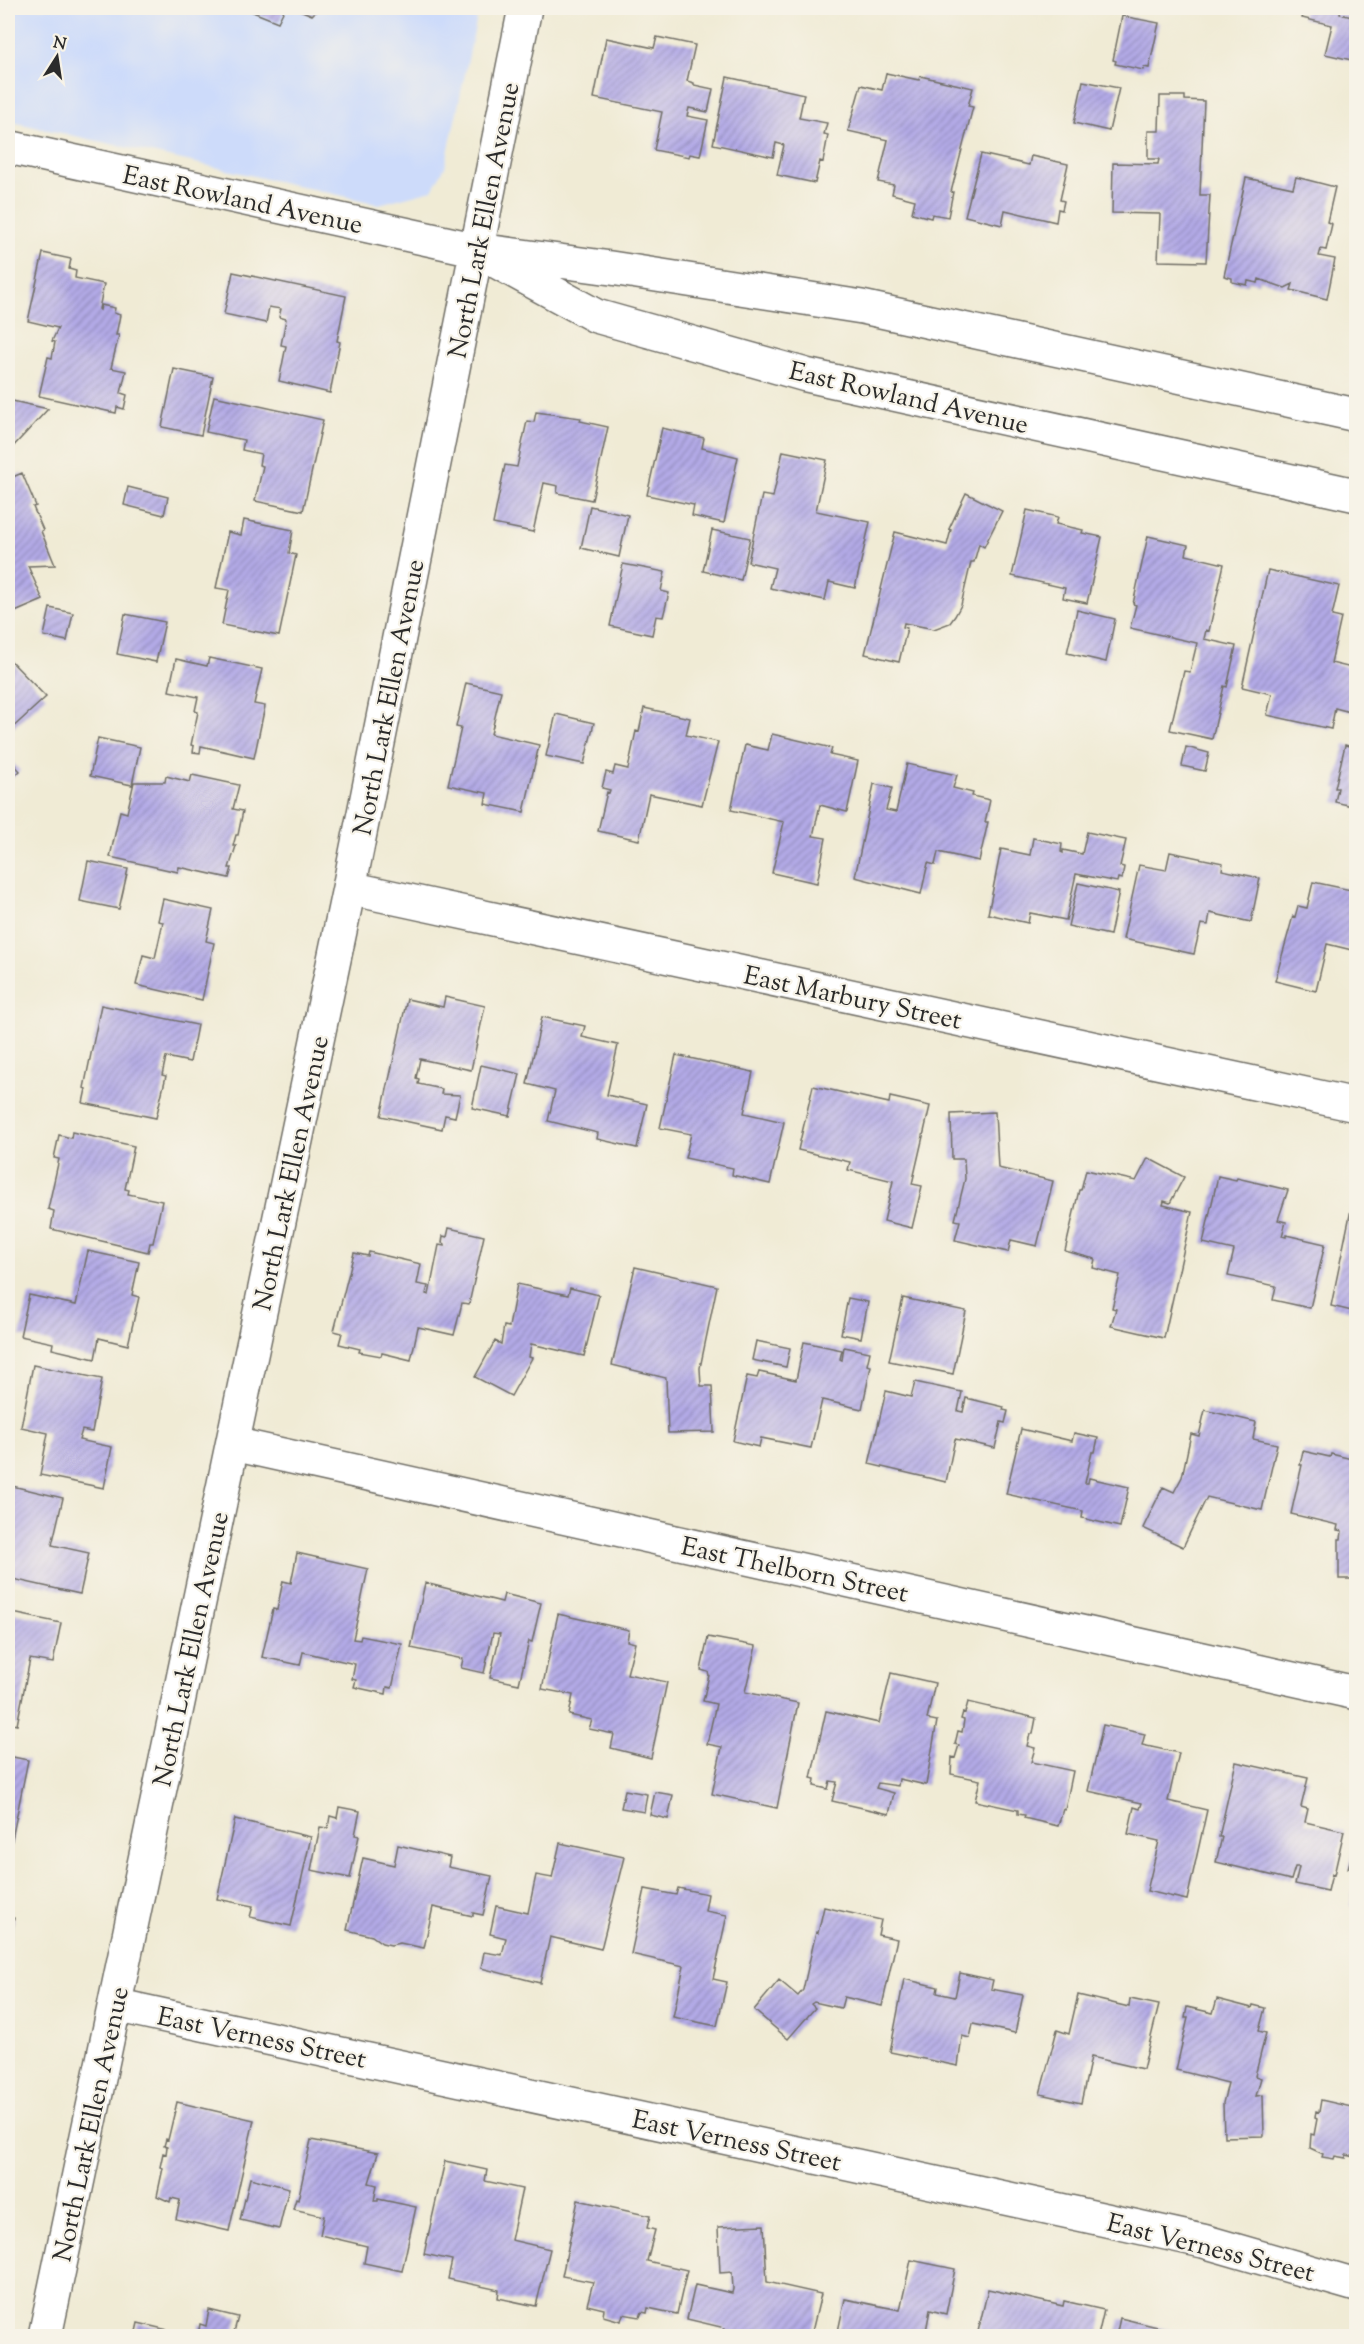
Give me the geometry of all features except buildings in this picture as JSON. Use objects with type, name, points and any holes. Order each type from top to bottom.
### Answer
[{"type":"street","name":"North Lark Ellen Avenue","points":[[45,2337],[349,888],[525,8]]},
{"type":"street","name":"East Rowland Avenue","points":[[8,147],[478,250],[862,307],[1356,415]]},
{"type":"street","name":"East Rowland Avenue","points":[[478,250],[596,316],[783,369],[1356,495]]},
{"type":"street","name":"East Marbury Street","points":[[349,888],[1356,1105]]},
{"type":"street","name":"East Thelborn Street","points":[[233,1444],[1356,1693]]},
{"type":"street","name":"East Verness Street","points":[[114,2005],[1203,2241],[1356,2285]]},
{"type":"shaded area","points":[[8,8],[479,8],[445,167],[432,190],[379,204],[8,121]]}]
